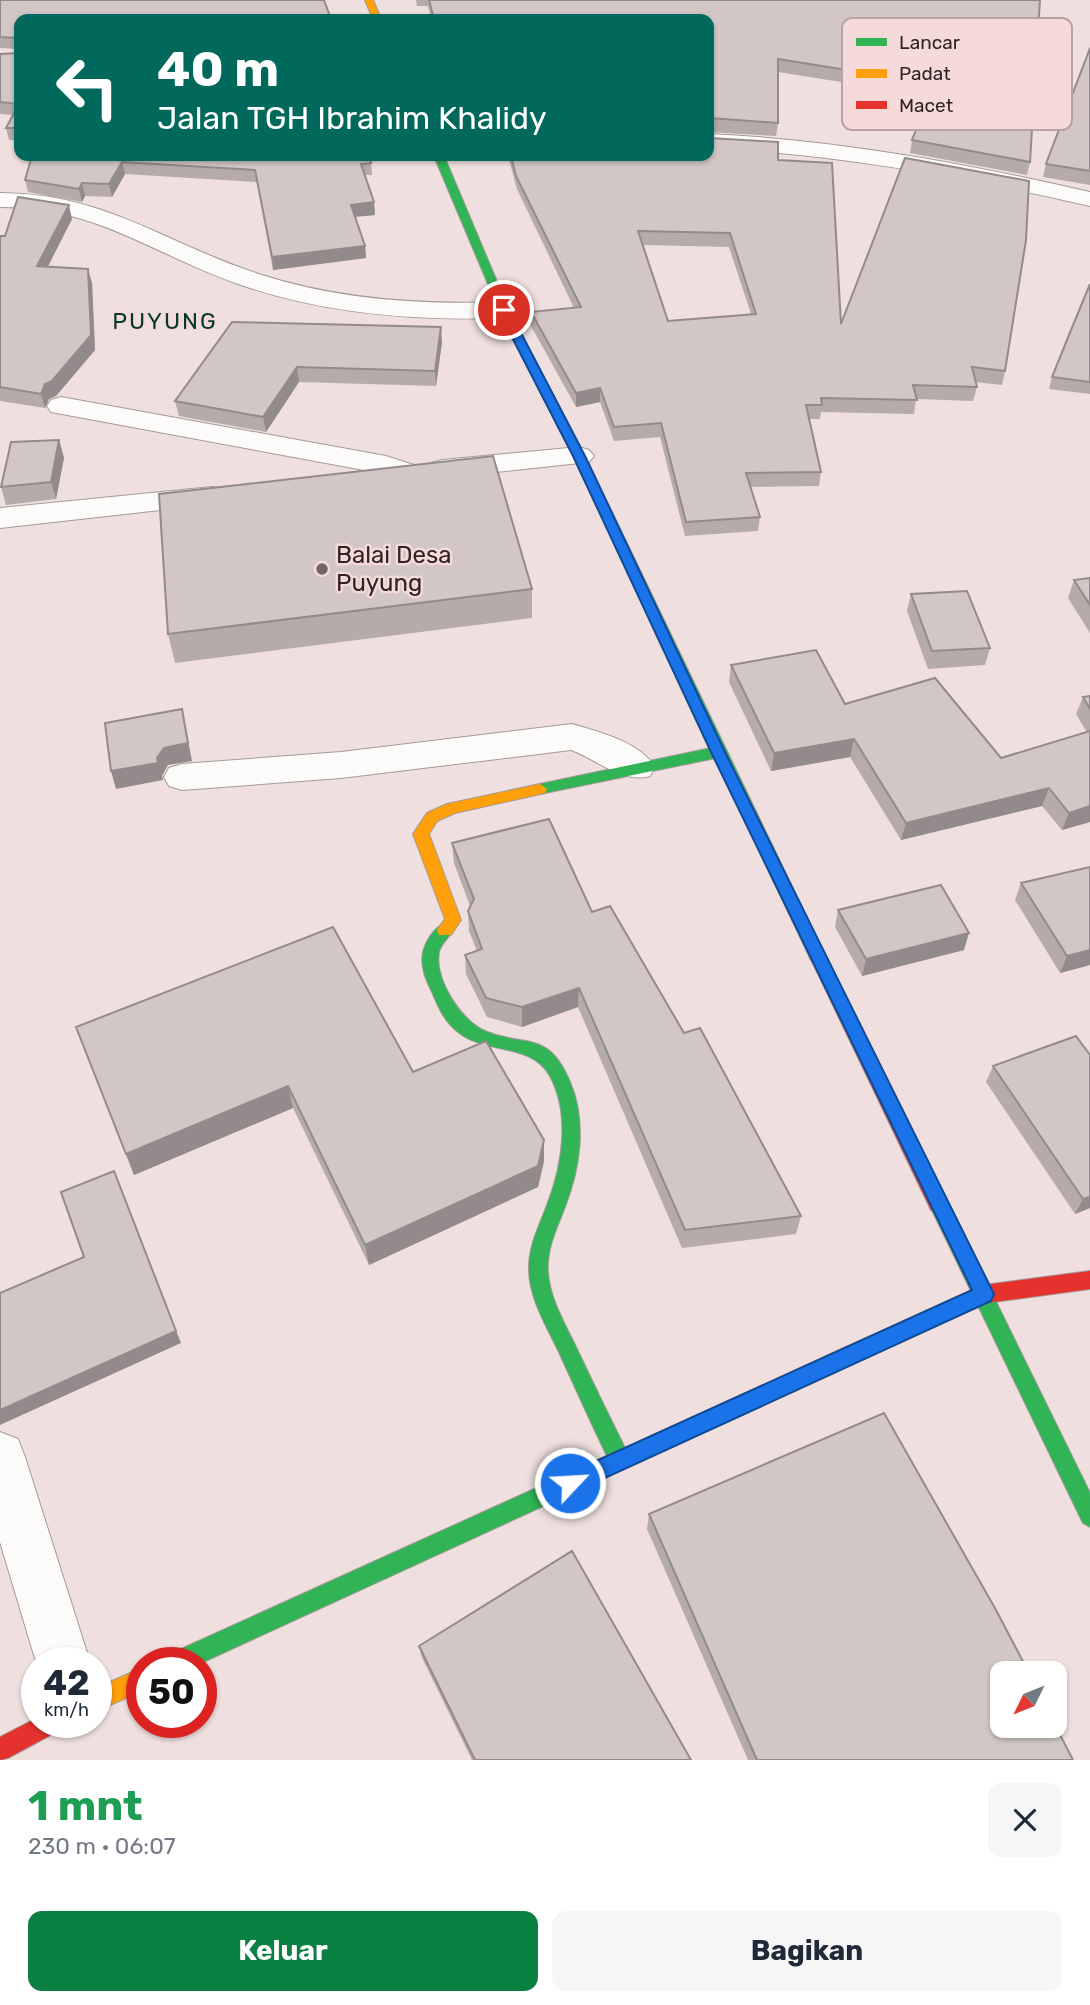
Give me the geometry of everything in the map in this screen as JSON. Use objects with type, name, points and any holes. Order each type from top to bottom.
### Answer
[{"type":"main road","points":[[441,161],[504,310],[579,456],[718,752],[1090,1516]]},
{"type":"main road","points":[[620,1461],[552,1315],[537,1273],[541,1234],[560,1196],[569,1164],[571,1129],[560,1074],[552,1058],[541,1049],[476,1039],[461,1030],[451,1018],[439,996],[429,965],[434,942],[453,920],[450,903],[439,885],[421,834],[432,817],[452,808],[718,752]]},
{"type":"main road","points":[[211,1647],[984,1294],[1090,1280]]},
{"type":"main road","points":[[0,1750],[22,1738]]},
{"type":"street","points":[[714,141],[760,142],[872,157],[1090,199]]},
{"type":"street","points":[[0,200],[67,206],[120,222],[249,279],[328,299],[365,306],[441,313],[504,310]]},
{"type":"street","points":[[61,406],[373,463],[409,473]]},
{"type":"street","points":[[330,482],[579,456]]},
{"type":"street","points":[[0,517],[237,493]]},
{"type":"street","points":[[182,777],[341,765],[572,737],[604,748],[637,767]]},
{"type":"street","points":[[0,1457],[58,1647]]},
{"type":"building","points":[[0,0],[324,0],[329,14],[14,14],[14,38],[0,37]]},
{"type":"building","points":[[429,0],[1040,0],[1039,18],[842,18],[842,69],[778,59],[778,123],[714,118],[714,14],[433,14]]},
{"type":"building","points":[[1090,48],[1090,171],[1046,164],[1059,130],[1072,130],[1072,95]]},
{"type":"building","points":[[14,53],[14,103],[0,102],[0,54]]},
{"type":"building","points":[[14,113],[14,128],[6,128]]},
{"type":"building","points":[[916,130],[1032,130],[1030,162],[912,140]]},
{"type":"building","points":[[714,138],[778,142],[778,160],[832,163],[841,324],[905,158],[1029,181],[1026,240],[1005,371],[972,367],[977,387],[913,385],[917,400],[821,398],[822,405],[806,405],[821,472],[746,473],[760,517],[686,522],[661,423],[614,427],[600,388],[576,393],[531,312],[581,307],[516,176],[512,161],[714,161]],"holes":[[[638,231],[730,233],[756,314],[668,321]]]},
{"type":"building","points":[[31,161],[371,161],[361,164],[374,202],[351,205],[365,246],[272,257],[255,170],[122,162],[109,184],[82,183],[79,189],[25,180]]},
{"type":"building","points":[[18,197],[69,205],[37,266],[88,269],[91,335],[52,381],[45,384],[41,394],[0,387],[0,236],[5,236]]},
{"type":"building","points":[[1090,284],[1090,382],[1052,377],[1069,335]]},
{"type":"building","points":[[232,322],[441,327],[435,371],[297,367],[263,417],[175,401]]},
{"type":"building","points":[[59,440],[51,482],[1,487],[11,442]]},
{"type":"building","points":[[493,456],[532,589],[168,634],[159,494]]},
{"type":"building","points":[[1090,578],[1090,605],[1074,580]]},
{"type":"building","points":[[967,591],[990,648],[932,651],[911,594]]},
{"type":"building","points":[[816,650],[845,704],[935,678],[1001,758],[1090,731],[1090,806],[1069,813],[1049,788],[906,823],[854,739],[774,753],[731,665]]},
{"type":"building","points":[[1090,696],[1090,709],[1083,697]]},
{"type":"building","points":[[182,709],[188,743],[164,748],[157,758],[158,763],[111,771],[105,723]]},
{"type":"building","points":[[549,819],[592,912],[610,906],[684,1033],[700,1028],[801,1216],[685,1230],[579,988],[522,1007],[486,998],[465,955],[482,949],[468,911],[474,899],[452,843]]},
{"type":"building","points":[[1090,867],[1090,950],[1067,956],[1021,883]]},
{"type":"building","points":[[941,885],[969,933],[866,959],[838,910]]},
{"type":"building","points":[[333,927],[413,1072],[486,1041],[544,1140],[538,1166],[365,1245],[288,1086],[126,1154],[76,1027]]},
{"type":"building","points":[[1076,1036],[1090,1055],[1090,1197],[1083,1199],[993,1066]]},
{"type":"building","points":[[114,1171],[176,1331],[0,1410],[0,1293],[84,1257],[61,1192]]},
{"type":"building","points":[[884,1413],[1023,1661],[990,1661],[990,1738],[1062,1738],[1073,1760],[757,1760],[649,1514]]},
{"type":"building","points":[[572,1551],[691,1760],[475,1760],[419,1646]]},
{"type":"traffic: fast","points":[[441,161],[504,310],[579,456],[817,955]]},
{"type":"traffic: fast","points":[[540,789],[718,752]]},
{"type":"traffic: fast","points":[[445,930],[436,941],[430,958],[434,978],[447,1008],[462,1026],[479,1036],[528,1047],[543,1055],[555,1069],[567,1098],[571,1130],[568,1163],[561,1193],[541,1247],[538,1273],[546,1304],[620,1461]]},
{"type":"traffic: fast","points":[[938,1204],[1090,1516]]},
{"type":"traffic: fast","points":[[211,1647],[831,1364]]},
{"type":"traffic: slow","points":[[369,0],[375,14]]},
{"type":"traffic: slow","points":[[445,930],[453,920],[421,834],[432,817],[452,808],[540,789]]},
{"type":"traffic: slow","points":[[112,1693],[126,1686]]},
{"type":"traffic: jam","points":[[817,955],[938,1204]]},
{"type":"traffic: jam","points":[[831,1364],[984,1294],[1090,1280]]},
{"type":"traffic: jam","points":[[0,1750],[22,1738]]},
{"type":"place","name":"Balai Desa Puyung","points":[[322,569]]},
{"type":"district","name":"PUYUNG","points":[[165,321]]},
{"type":"route","points":[[504,310],[579,456],[718,752],[984,1294],[570,1483]]}]
